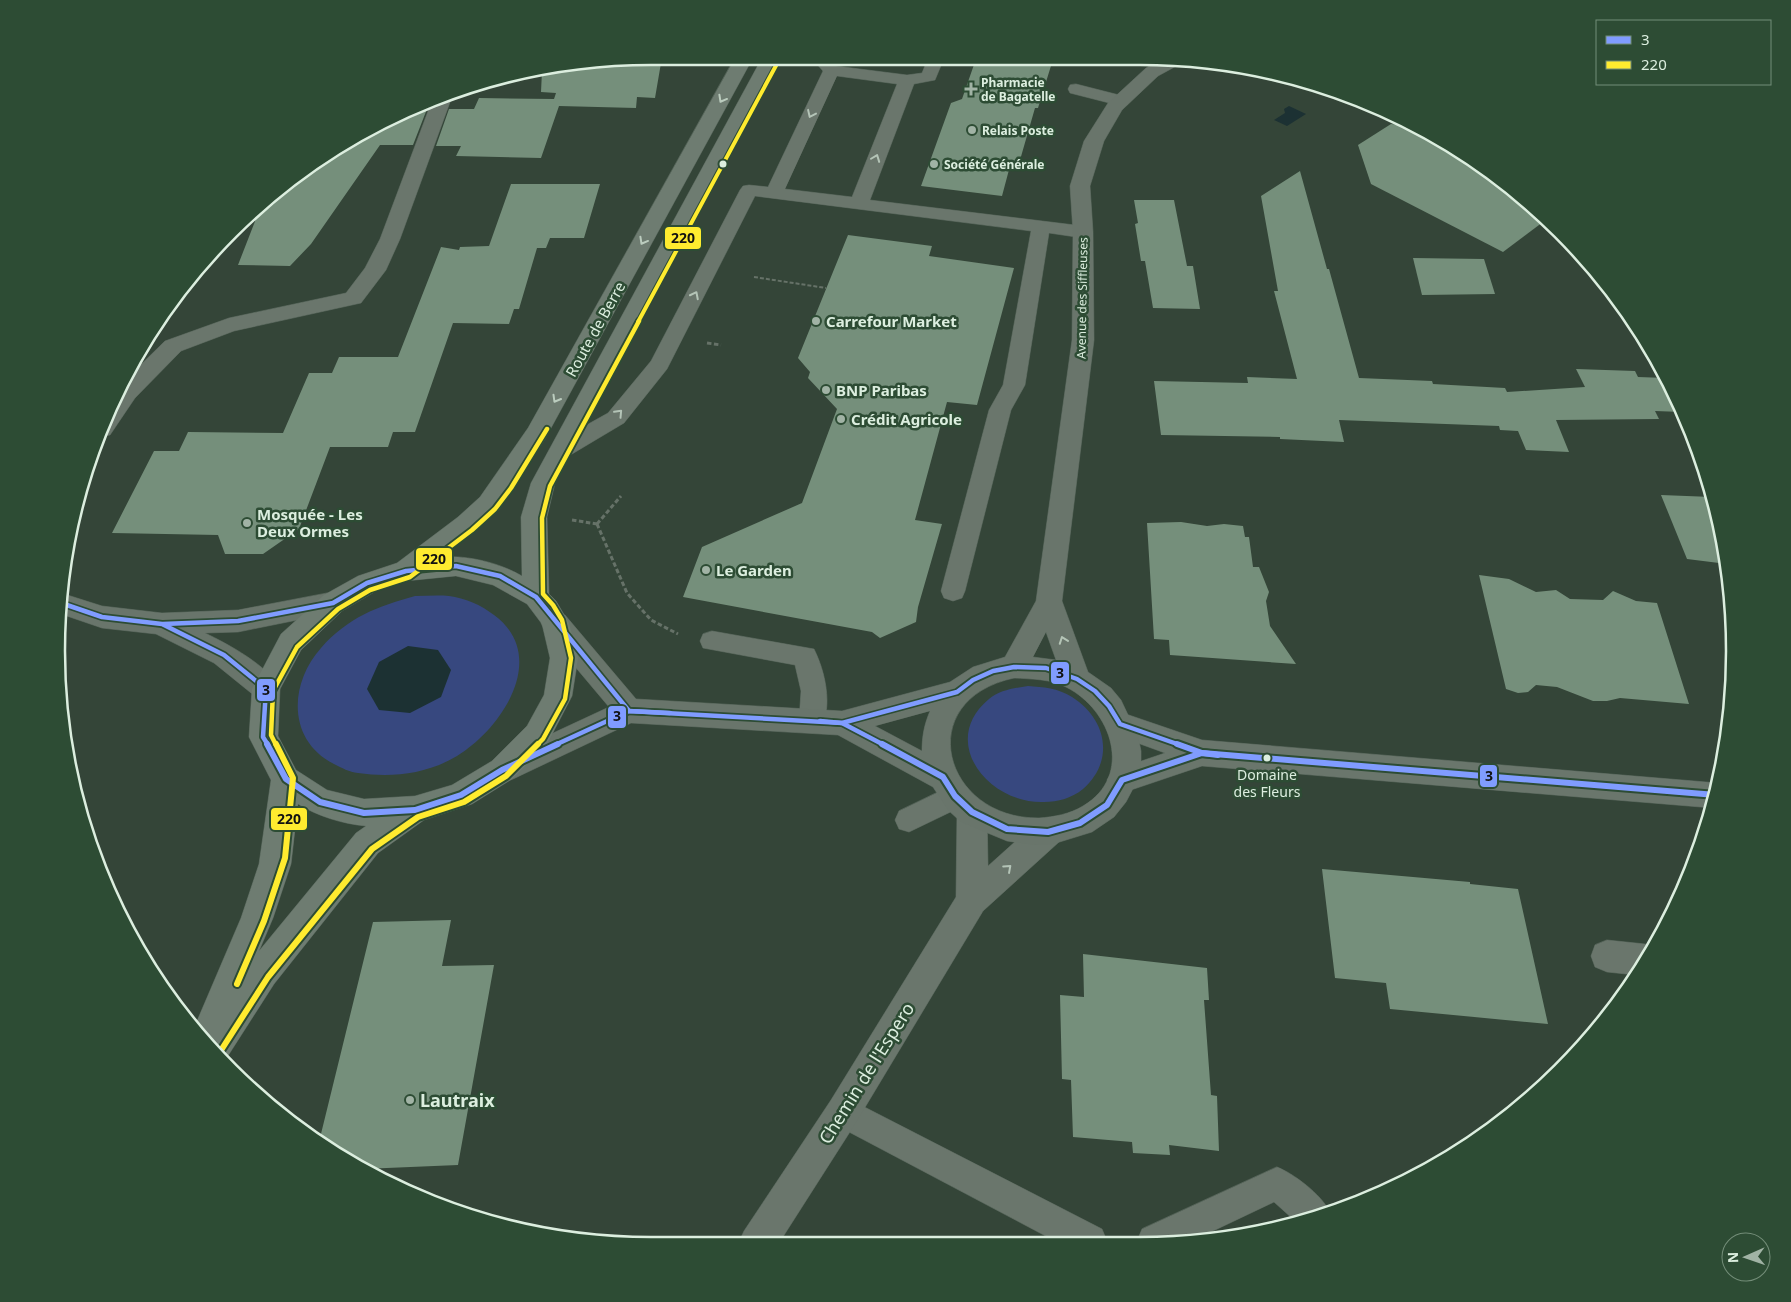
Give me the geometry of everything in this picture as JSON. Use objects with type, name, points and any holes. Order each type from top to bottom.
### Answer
[{"type":"main road","name":"Route de Berre","points":[[406,571],[467,524],[489,504],[505,483],[566,383],[737,65]]},
{"type":"main road","name":"Route de Berre","points":[[536,597],[534,517],[543,484],[564,448],[767,65]]},
{"type":"main road","points":[[456,566],[500,576],[536,597],[547,609],[555,623],[564,658],[558,696],[537,735],[502,770],[461,795],[415,810],[364,813],[320,802],[286,779],[263,737],[266,689],[291,642],[332,603],[368,583],[406,571],[456,566]]},
{"type":"main road","points":[[208,1034],[257,918],[275,864],[286,779]]},
{"type":"main road","points":[[216,1043],[262,973],[367,843],[415,810]]},
{"type":"street","name":"Avenue des Siffleuses","points":[[1014,666],[1049,601],[1083,340],[1083,232],[1080,186],[1094,141],[1114,107],[1152,72],[1164,66]]},
{"type":"street","points":[[122,400],[127,392],[174,346],[229,325],[353,298],[375,270],[390,239],[435,107]]},
{"type":"street","name":"Avenue des Siffleuses","points":[[1049,601],[1077,679]]},
{"type":"street","points":[[67,605],[102,617],[162,624],[238,620],[332,603]]},
{"type":"street","points":[[555,623],[629,711]]},
{"type":"street","points":[[162,624],[224,655],[266,689]]},
{"type":"street","points":[[842,723],[957,795],[1008,829],[1048,832],[1080,824],[1107,805],[1122,780],[1127,752],[1120,724],[1109,706],[1095,691],[1077,679],[1046,668],[1014,666],[973,680],[957,692],[943,711],[936,732],[936,755],[957,795],[972,900]]},
{"type":"street","points":[[502,770],[629,711],[842,723],[957,692]]},
{"type":"street","points":[[1120,724],[1202,753],[1708,794]]},
{"type":"street","points":[[1122,780],[1202,753]]},
{"type":"street","name":"Chemin de l'Espero","points":[[762,1237],[842,1112],[972,900],[1048,832]]},
{"type":"street","points":[[1606,956],[1638,959]]},
{"type":"lane","points":[[774,193],[827,65]]},
{"type":"lane","points":[[837,65],[907,80],[929,77],[934,65]]},
{"type":"lane","points":[[859,204],[907,80]]},
{"type":"lane","points":[[1076,89],[1121,101]]},
{"type":"lane","points":[[564,448],[616,418],[660,364],[749,190],[1083,232]]},
{"type":"lane","points":[[953,591],[1000,410],[1014,385],[1041,226]]},
{"type":"lane","points":[[712,641],[805,656],[814,691],[812,721]]},
{"type":"lane","points":[[909,820],[957,795]]},
{"type":"lane","points":[[842,1112],[1080,1237]]},
{"type":"lane","points":[[1164,1236],[1277,1183],[1310,1212]]},
{"type":"path","points":[[754,277],[826,288]]},
{"type":"path","points":[[597,524],[621,496]]},
{"type":"path","points":[[570,519],[597,524]]},
{"type":"path","points":[[597,524],[627,593],[651,620],[678,635],[712,641]]},
{"type":"shaded area","points":[[1289,106],[1306,114],[1287,126],[1274,120],[1285,113],[1284,109]]},
{"type":"shaded area","points":[[415,596],[461,598],[484,608],[494,615],[510,632],[518,651],[519,671],[513,691],[503,710],[490,728],[474,744],[446,762],[421,771],[396,775],[346,770],[319,754],[308,741],[301,726],[298,710],[303,678],[310,662],[321,648],[341,629],[364,614]]},
{"type":"shaded area","points":[[408,646],[438,650],[451,670],[441,697],[410,713],[379,710],[367,689],[379,662]]},
{"type":"shaded area","points":[[1028,686],[1056,690],[1067,694],[1084,706],[1099,728],[1103,741],[1100,766],[1093,778],[1083,789],[1065,799],[1044,802],[1023,800],[1005,793],[989,781],[976,767],[969,751],[968,733],[974,716],[989,699],[1002,691]]},
{"type":"building","points":[[661,65],[655,98],[637,97],[636,108],[559,106],[541,158],[456,156],[461,146],[436,146],[449,109],[474,109],[479,98],[554,99],[556,93],[541,92],[542,75],[613,66]]},
{"type":"building","points":[[974,65],[1051,65],[1038,108],[1035,108],[1018,167],[1010,166],[1002,196],[921,186],[951,103],[962,99]]},
{"type":"building","points":[[427,110],[413,145],[380,145],[311,244],[290,266],[238,265],[256,219],[294,186],[358,144],[392,125]]},
{"type":"building","points":[[1391,124],[1399,125],[1466,164],[1497,186],[1540,224],[1503,252],[1371,184],[1358,145]]},
{"type":"building","points":[[1300,171],[1359,378],[1432,381],[1433,384],[1505,388],[1507,392],[1585,387],[1576,369],[1635,371],[1638,377],[1658,378],[1674,412],[1655,411],[1659,419],[1556,420],[1569,452],[1526,450],[1518,431],[1500,430],[1499,426],[1339,420],[1344,442],[1280,439],[1280,437],[1161,435],[1154,381],[1248,383],[1247,377],[1297,379],[1274,291],[1278,291],[1261,196]]},
{"type":"building","points":[[511,184],[600,184],[584,238],[550,238],[546,248],[537,248],[519,309],[514,309],[509,324],[453,323],[415,432],[393,432],[388,447],[330,447],[299,529],[263,554],[225,554],[218,535],[112,533],[154,451],[179,451],[188,432],[283,433],[309,373],[332,373],[339,357],[398,357],[441,247],[459,250],[460,247],[489,246]]},
{"type":"building","points":[[1134,200],[1174,200],[1187,266],[1193,266],[1200,309],[1153,308],[1145,261],[1141,261],[1135,224],[1138,223]]},
{"type":"building","points":[[848,235],[932,246],[929,256],[1014,268],[977,405],[947,402],[915,520],[942,524],[918,607],[916,622],[880,638],[872,632],[683,597],[702,547],[802,503],[837,409],[808,378],[810,372],[798,358]]},
{"type":"building","points":[[1413,258],[1484,259],[1495,294],[1422,295]]},
{"type":"building","points":[[1661,495],[1705,497],[1719,563],[1687,559]]},
{"type":"building","points":[[1181,522],[1207,526],[1224,524],[1243,526],[1245,537],[1249,537],[1253,567],[1259,567],[1269,592],[1266,601],[1270,626],[1296,664],[1170,655],[1169,640],[1154,639],[1147,523]]},
{"type":"building","points":[[1479,575],[1509,579],[1536,592],[1556,590],[1570,599],[1603,600],[1613,591],[1636,601],[1657,603],[1689,704],[1620,698],[1607,701],[1593,701],[1557,687],[1536,685],[1528,692],[1518,693],[1506,689]]},
{"type":"building","points":[[1322,869],[1470,882],[1470,884],[1518,889],[1548,1024],[1390,1009],[1386,983],[1335,978]]},
{"type":"building","points":[[451,920],[442,966],[494,965],[458,1165],[377,1168],[321,1135],[373,922]]},
{"type":"building","points":[[1083,954],[1207,968],[1209,1000],[1204,1000],[1211,1095],[1217,1096],[1219,1151],[1169,1145],[1170,1155],[1133,1153],[1132,1142],[1073,1137],[1071,1080],[1062,1079],[1060,995],[1084,997]]},
{"type":"transit line","name":"220","points":[[222,1049],[268,977],[372,849],[418,817],[464,802],[506,776],[543,739],[565,699],[571,658],[562,620],[553,605],[543,594],[542,518],[550,486],[776,65]]},
{"type":"transit line","name":"220","points":[[237,984],[264,921],[285,858],[293,778],[271,735],[273,691],[297,647],[338,609],[370,590],[410,577],[472,530],[495,509],[511,488],[547,429]]},
{"type":"transit line","name":"3","points":[[163,624],[238,621],[333,603],[367,583],[406,571],[456,566],[500,576],[536,597],[629,711],[670,713]]},
{"type":"transit line","name":"3","points":[[67,605],[102,617],[162,624],[224,655],[266,689],[263,737],[286,779],[320,802],[364,813],[415,810],[461,795],[502,770],[629,711],[842,723],[957,692],[973,680],[993,671],[1014,667],[1046,668],[1077,679],[1095,691],[1109,706],[1120,724],[1202,753],[1708,794]]},
{"type":"transit line","name":"3","points":[[820,721],[842,723],[943,777],[955,796],[972,812],[1007,829],[1048,832],[1080,823],[1107,805],[1122,780],[1202,753],[1218,755]]},
{"type":"place","name":"Pharmacie de Bagatelle","points":[[971,89]]},
{"type":"place","name":"Relais Poste","points":[[972,130]]},
{"type":"place","name":"Société Générale","points":[[934,164]]},
{"type":"place","name":"Carrefour Market","points":[[816,321]]},
{"type":"place","name":"BNP Paribas","points":[[826,390]]},
{"type":"place","name":"Crédit Agricole","points":[[841,419]]},
{"type":"place","name":"Mosquée - Les Deux Ormes","points":[[247,523]]},
{"type":"place","name":"Le Garden","points":[[706,570]]},
{"type":"place","name":"Domaine des Fleurs","points":[[1267,758]]},
{"type":"place","name":"Lautraix","points":[[410,1100]]}]
